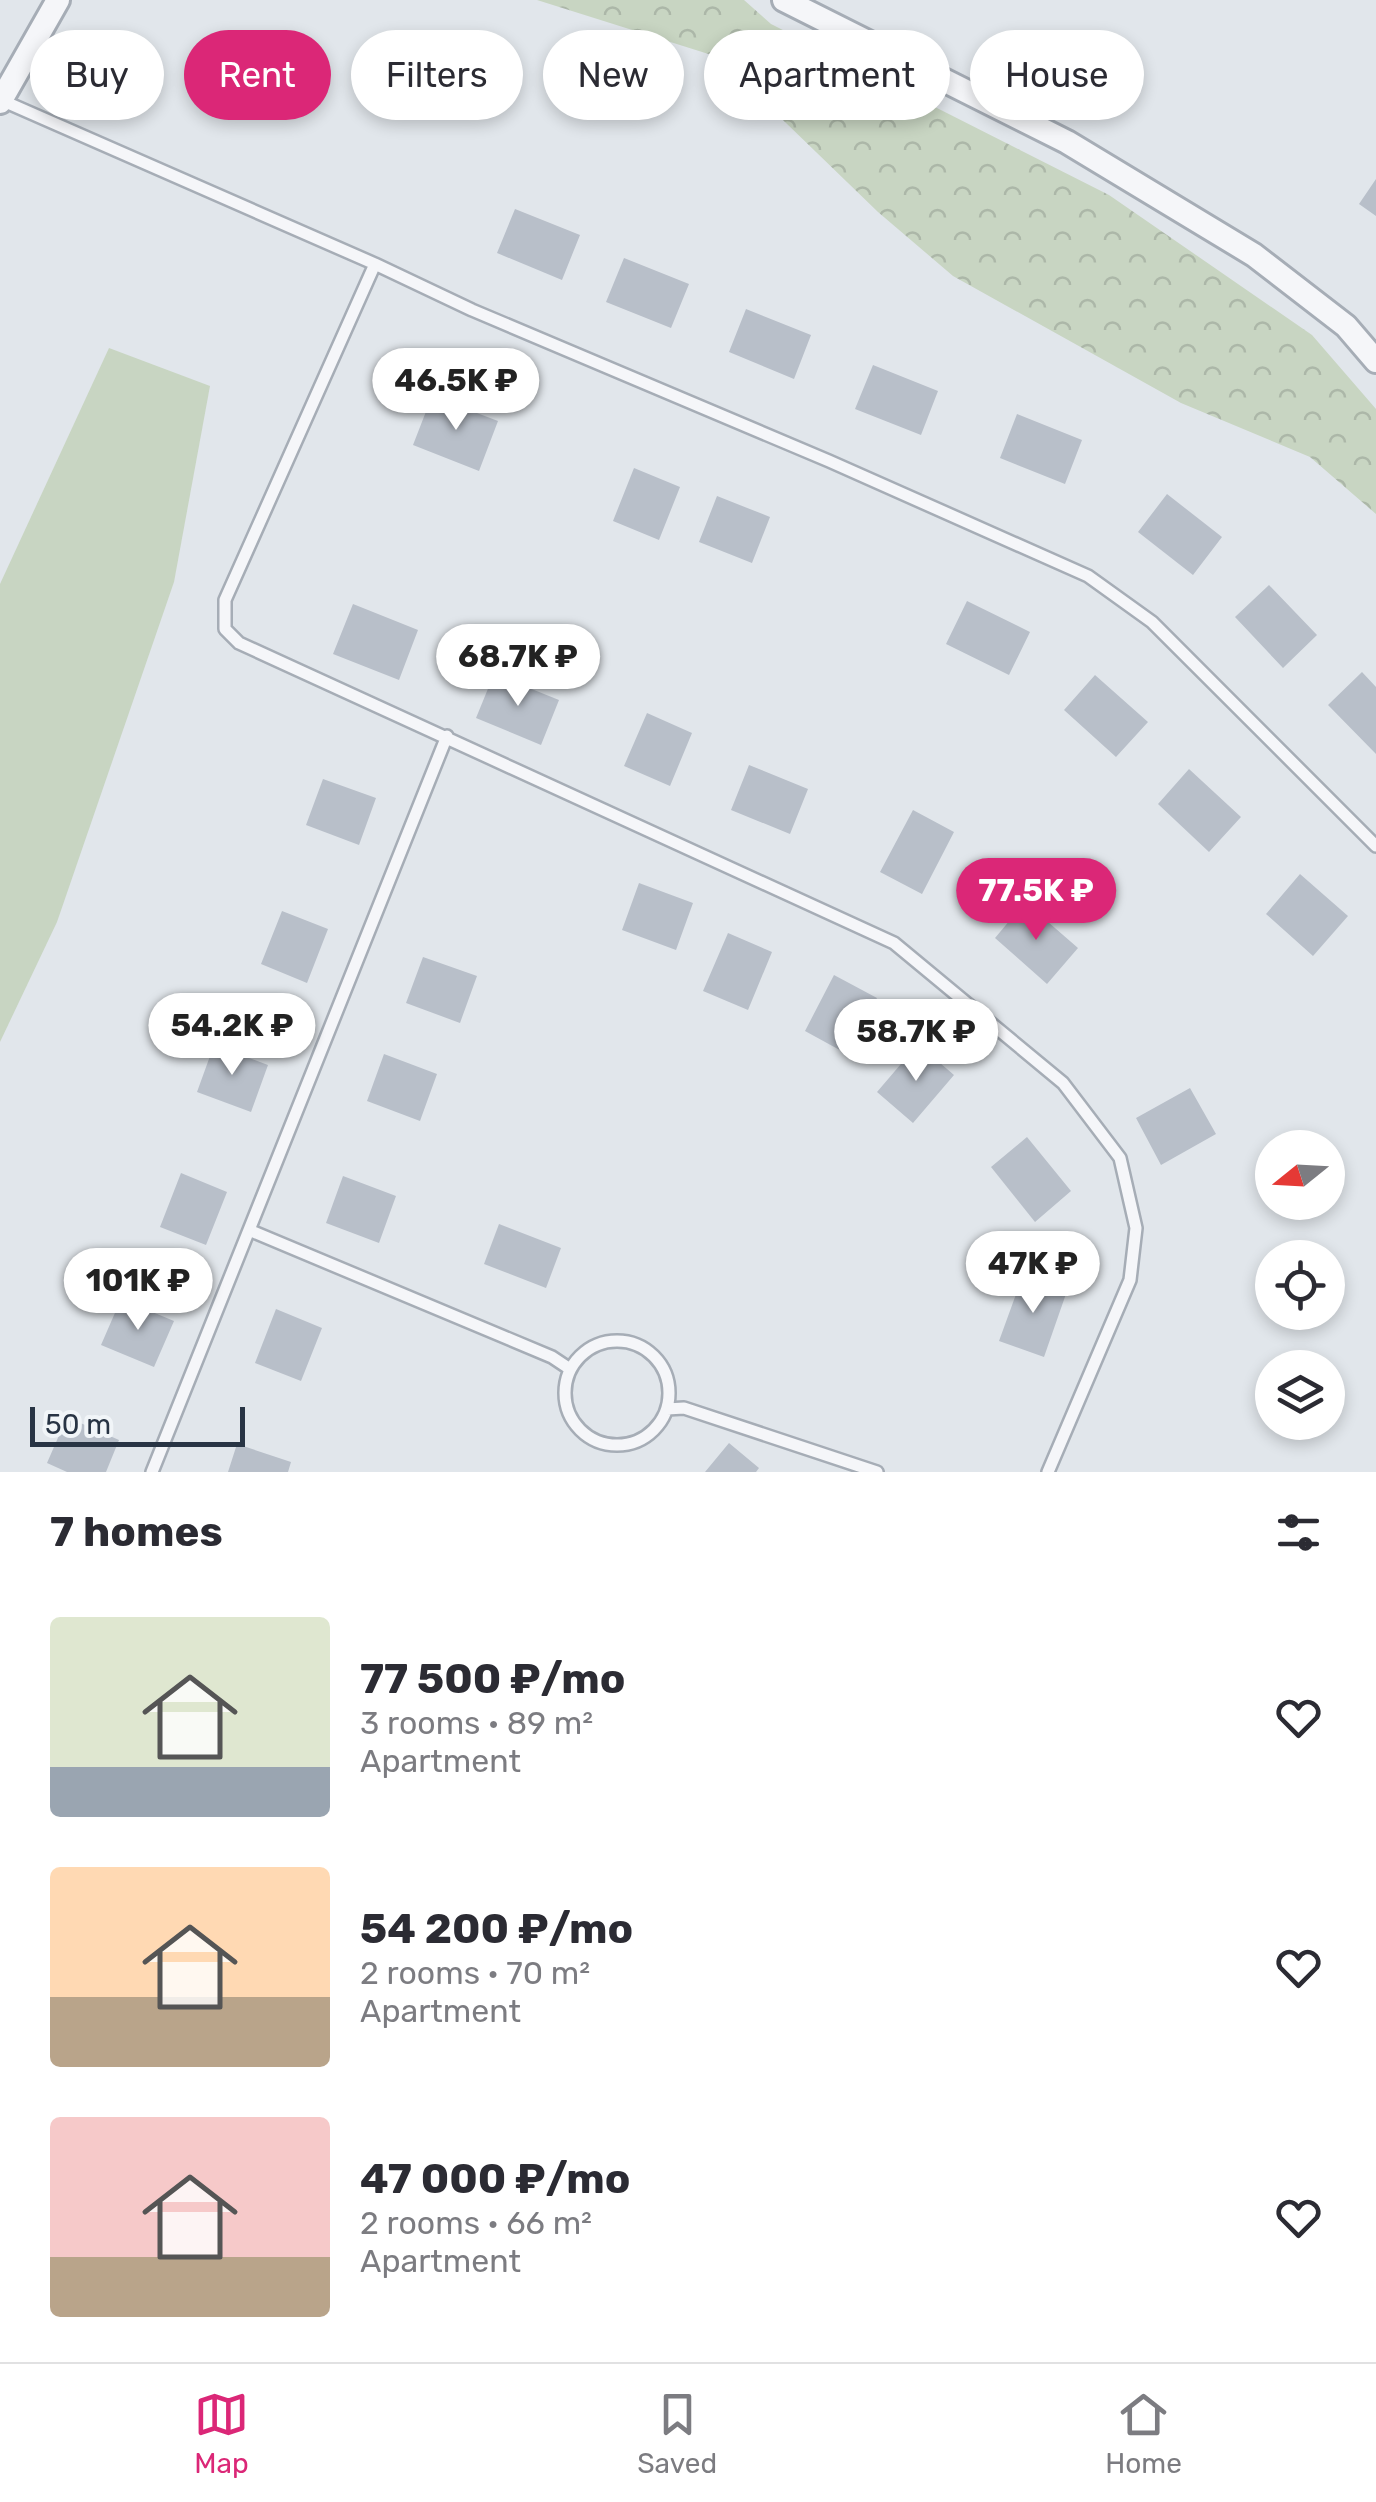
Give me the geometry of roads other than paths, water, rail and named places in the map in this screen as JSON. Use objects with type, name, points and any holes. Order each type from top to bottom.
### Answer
[{"type":"street","points":[[1,101],[58,0]]},
{"type":"street","points":[[784,0],[1067,142],[1254,254],[1346,326],[1376,361]]},
{"type":"lane","points":[[1,101],[1088,576],[1152,622],[1376,846]]},
{"type":"lane","points":[[375,264],[226,600],[225,629],[239,642],[894,943],[1063,1084],[1120,1158],[1136,1228],[1130,1280],[1048,1472]]},
{"type":"lane","points":[[152,1472],[446,736]]},
{"type":"lane","points":[[249,1230],[552,1357],[570,1369]]},
{"type":"lane","points":[[622,1340],[650,1352],[660,1364],[667,1378],[666,1409],[660,1423],[635,1442],[604,1444],[590,1438],[569,1415],[565,1384],[579,1356],[606,1341],[622,1340]]},
{"type":"lane","points":[[666,1409],[684,1408],[877,1472]]}]
